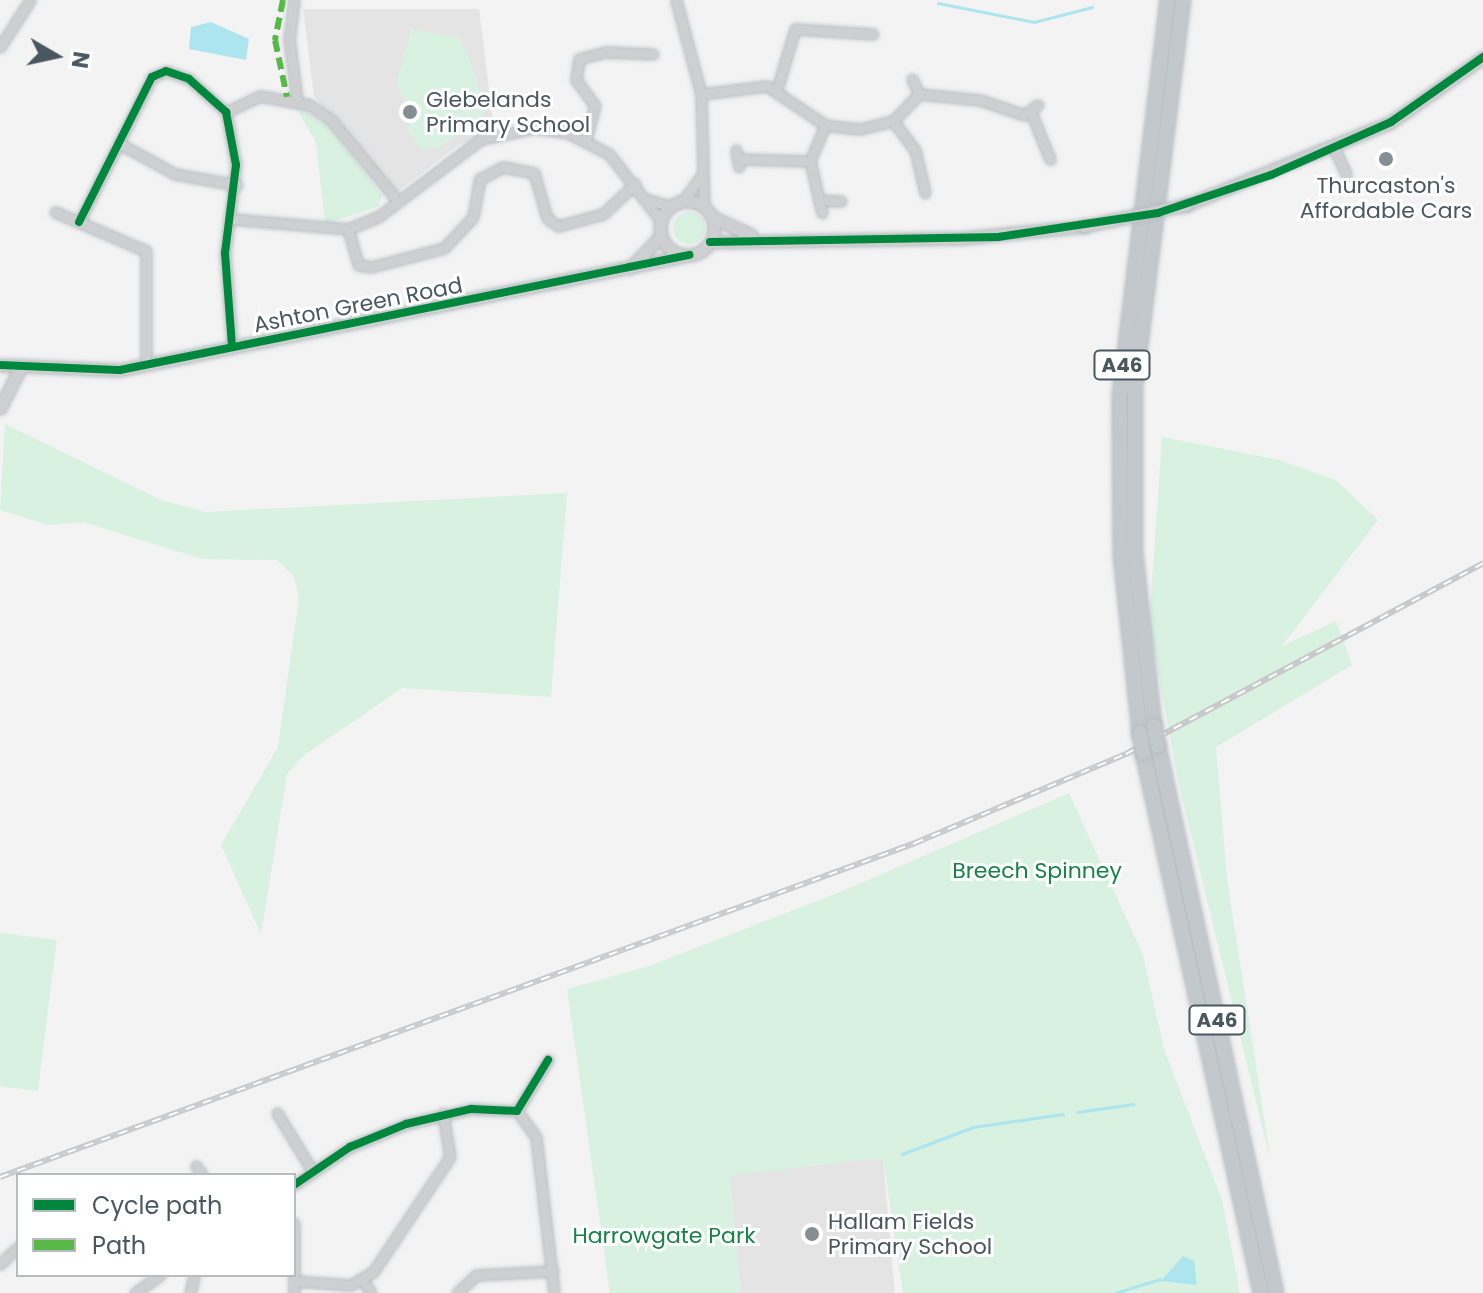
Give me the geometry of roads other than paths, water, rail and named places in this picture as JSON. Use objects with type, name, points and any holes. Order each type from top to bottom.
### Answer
[{"type":"highway","name":"A46","points":[[1168,0],[1120,395],[1121,556],[1143,753],[1261,1293]]},
{"type":"highway","name":"A46","points":[[1183,0],[1134,412],[1135,554],[1154,726],[1276,1293]]},
{"type":"street","points":[[0,47],[30,0]]},
{"type":"street","points":[[294,0],[289,39],[297,100]]},
{"type":"street","points":[[676,0],[701,94],[704,206],[712,217],[710,242]]},
{"type":"street","points":[[777,89],[790,29],[838,37],[873,34]]},
{"type":"street","points":[[586,139],[595,106],[576,80],[577,63],[585,55],[621,46],[653,54]]},
{"type":"street","name":"Ashton Green Road","points":[[0,365],[20,368],[146,365],[626,271],[689,255],[710,242],[759,237],[964,238],[1084,226],[1186,205],[1330,150],[1420,105],[1483,57]]},
{"type":"street","points":[[79,222],[120,144],[122,129],[158,73],[181,75],[226,112],[237,185],[225,290],[232,347]]},
{"type":"street","points":[[912,79],[919,94]]},
{"type":"street","points":[[701,94],[741,85],[777,89],[825,125],[860,129],[893,121],[919,94]]},
{"type":"street","points":[[919,94],[980,100],[1032,115]]},
{"type":"street","points":[[226,112],[252,98],[297,100],[332,121],[397,200]]},
{"type":"street","points":[[1032,115],[1038,105]]},
{"type":"street","points":[[1032,115],[1050,159]]},
{"type":"street","points":[[893,121],[915,150],[925,193]]},
{"type":"street","points":[[822,213],[810,161],[825,125]]},
{"type":"street","points":[[232,219],[348,229],[397,200],[452,155],[495,134],[550,129],[586,139],[635,184],[661,221]]},
{"type":"street","points":[[120,144],[175,174],[237,185]]},
{"type":"street","points":[[1330,150],[1346,174]]},
{"type":"street","points":[[738,159],[810,161]]},
{"type":"street","points":[[348,229],[358,265],[371,267],[434,255],[481,211],[480,179],[513,166],[539,182],[552,228],[603,214],[635,184]]},
{"type":"street","points":[[645,199],[670,206],[683,201],[703,172]]},
{"type":"street","points":[[819,200],[841,201]]},
{"type":"street","points":[[683,201],[704,206]]},
{"type":"street","points":[[670,206],[661,221],[661,236],[675,252],[689,255]]},
{"type":"street","points":[[55,212],[146,251],[146,365]]},
{"type":"street","name":"Ashton Green Road","points":[[712,217],[759,237]]},
{"type":"street","points":[[626,271],[661,236]]},
{"type":"street","points":[[0,408],[20,368]]},
{"type":"street","points":[[517,1111],[549,1059]]},
{"type":"street","points":[[296,1184],[374,1136],[443,1114],[517,1111]]},
{"type":"street","points":[[517,1111],[536,1137],[554,1293]]},
{"type":"street","points":[[277,1113],[313,1172]]},
{"type":"street","points":[[363,1281],[450,1157],[443,1114]]},
{"type":"street","points":[[272,1129],[283,1123]]},
{"type":"street","points":[[0,1264],[16,1249]]},
{"type":"street","points":[[457,1293],[476,1275],[553,1271]]},
{"type":"street","points":[[135,1293],[157,1277]]},
{"type":"street","points":[[294,1293],[295,1277]]},
{"type":"street","points":[[295,1281],[363,1281]]},
{"type":"street","points":[[363,1281],[371,1293]]},
{"type":"water","points":[[211,22],[249,39],[246,60],[189,49],[191,27]]},
{"type":"water","points":[[1183,1256],[1194,1261],[1197,1285],[1161,1281]]},
{"type":"waterway","points":[[938,3],[1034,22],[1092,7]]},
{"type":"waterway","points":[[1077,1112],[1133,1104]]},
{"type":"waterway","points":[[902,1154],[973,1127],[1063,1114]]},
{"type":"waterway","points":[[1115,1293],[1160,1279]]},
{"type":"railway","points":[[0,1177],[915,843],[1126,754],[1483,563]]},
{"type":"place","name":"Glebelands Primary School","points":[[410,112]]},
{"type":"place","name":"Thurcaston's Affordable Cars","points":[[1386,159]]},
{"type":"place","name":"Hallam Fields Primary School","points":[[812,1234]]},
{"type":"park label","name":"Breech Spinney","points":[[1037,871]]},
{"type":"park label","name":"Harrowgate Park","points":[[664,1236]]}]
